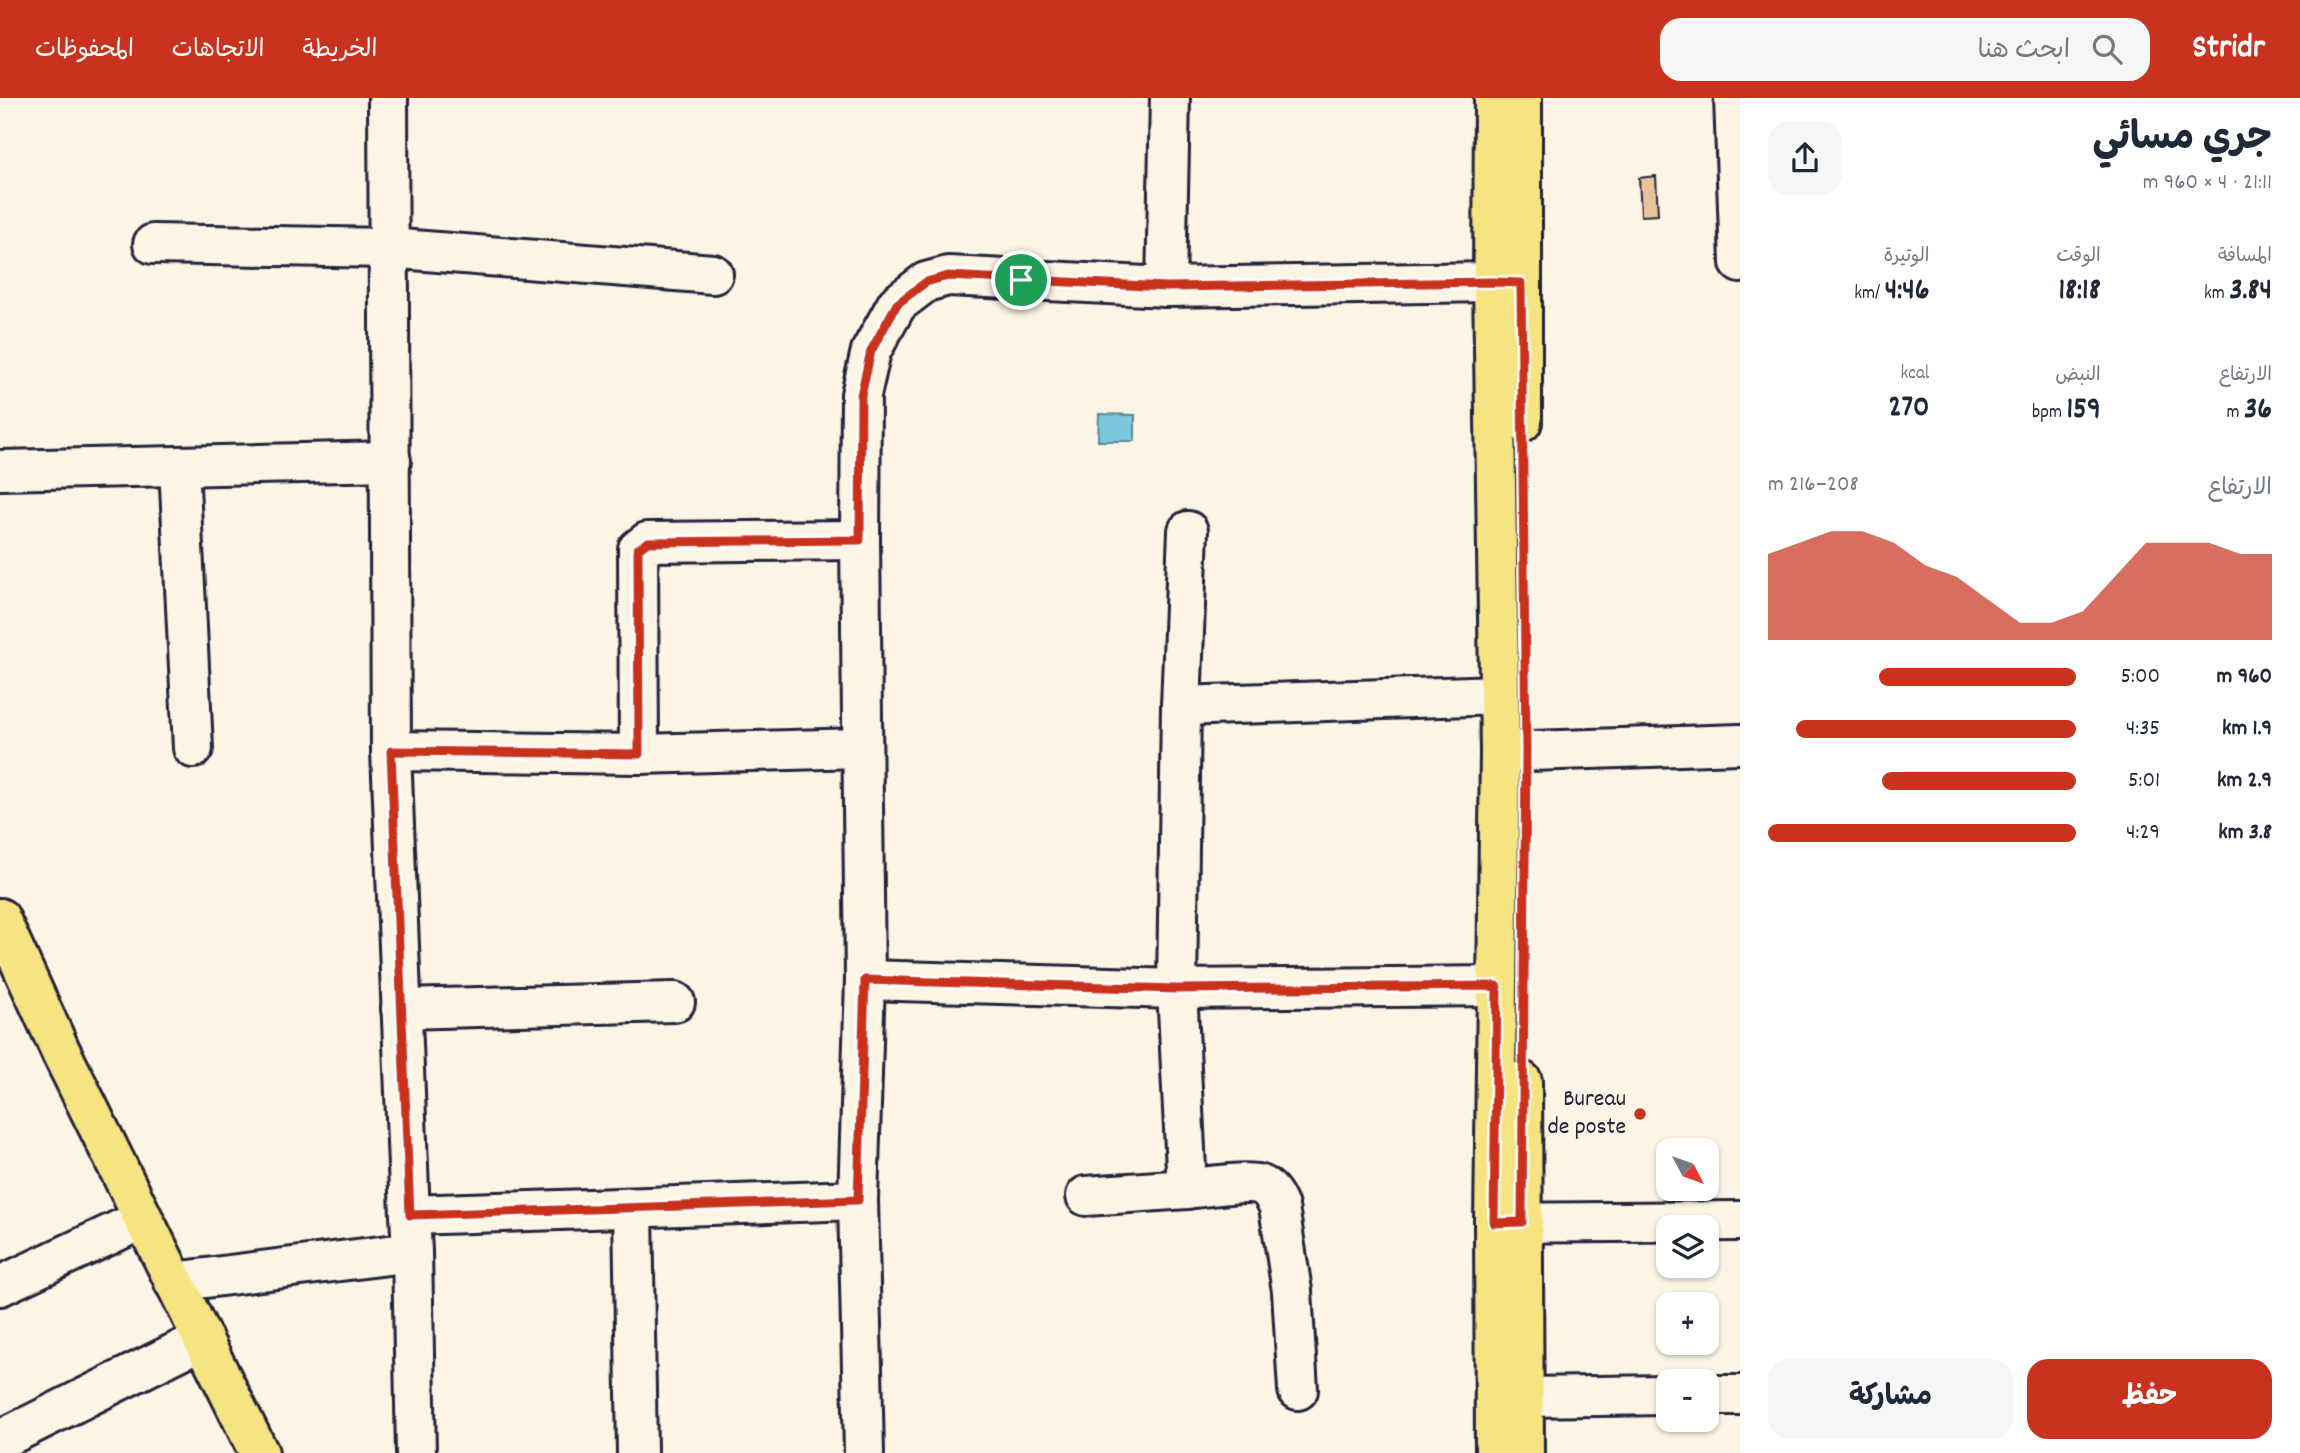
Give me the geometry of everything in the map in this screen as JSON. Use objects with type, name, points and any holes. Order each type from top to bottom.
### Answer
[{"type":"main road","points":[[1494,98],[1507,282],[1513,751],[1508,1222],[1495,1453]]},
{"type":"main road","points":[[1522,98],[1507,282],[1499,695],[1513,751],[1497,986],[1508,1222],[1524,1397],[1524,1453]]},
{"type":"main road","points":[[0,918],[61,1052],[259,1453]]},
{"type":"street","points":[[388,98],[391,751],[411,1233],[416,1453]]},
{"type":"street","points":[[1166,287],[1170,98]]},
{"type":"street","points":[[1734,98],[1740,263]]},
{"type":"street","points":[[153,244],[388,248],[713,274]]},
{"type":"street","points":[[864,1453],[858,1200],[865,980],[860,540],[861,395],[871,351],[897,304],[926,282],[948,276],[1166,287],[1507,282]]},
{"type":"street","points":[[0,470],[391,461]]},
{"type":"street","points":[[179,466],[194,748]]},
{"type":"street","points":[[1187,1189],[1177,989],[1181,706],[1188,531]]},
{"type":"street","points":[[639,754],[638,549],[642,545],[648,542],[860,540]]},
{"type":"street","points":[[1181,706],[1499,695]]},
{"type":"street","points":[[1513,751],[1740,744]]},
{"type":"street","points":[[391,751],[639,754],[861,748]]},
{"type":"street","points":[[865,980],[1177,989],[1497,986]]},
{"type":"street","points":[[401,1009],[675,1002]]},
{"type":"street","points":[[1086,1196],[1253,1184],[1268,1189],[1275,1196],[1279,1207],[1292,1291],[1298,1390]]},
{"type":"street","points":[[174,1282],[411,1233],[634,1208],[858,1200]]},
{"type":"street","points":[[634,1208],[637,1453]]},
{"type":"street","points":[[0,1286],[143,1219]]},
{"type":"street","points":[[1508,1222],[1740,1221]]},
{"type":"street","points":[[0,1440],[203,1339]]},
{"type":"street","points":[[1524,1397],[1656,1395]]},
{"type":"street","points":[[1719,1395],[1740,1395]]},
{"type":"water","points":[[1099,414],[1135,415],[1135,441],[1098,441]]},
{"type":"building","points":[[1656,176],[1658,215],[1641,216],[1639,178]]},
{"type":"place","name":"Bureau de poste","points":[[1640,1114]]},
{"type":"route","points":[[948,276],[1021,280],[1166,287],[1521,283],[1526,751],[1522,1222],[1494,1223],[1497,986],[1177,989],[865,980],[858,1200],[410,1215],[391,751],[639,754],[638,549],[648,542],[860,540],[861,395],[871,351],[897,304],[926,282],[948,276]]}]
